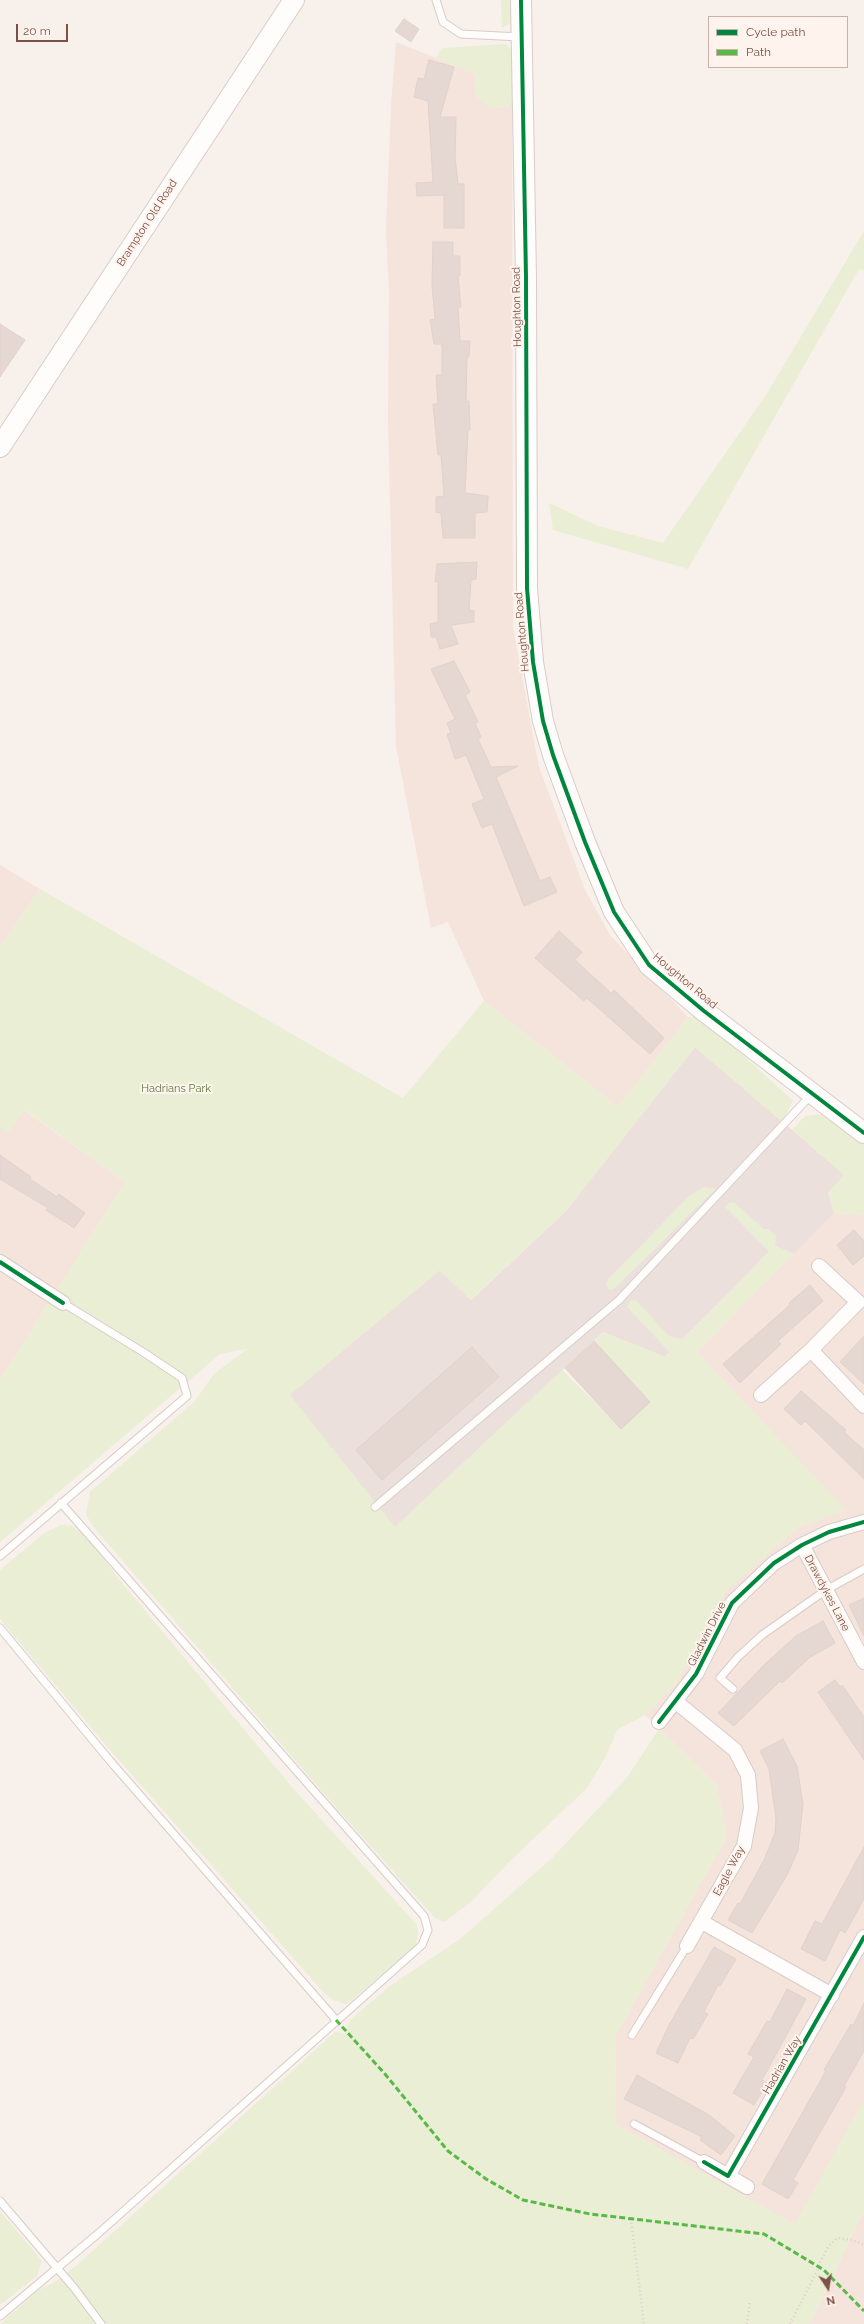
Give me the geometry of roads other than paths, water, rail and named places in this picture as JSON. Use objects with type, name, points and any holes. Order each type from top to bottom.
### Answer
[{"type":"street","name":"Brampton Old Road","points":[[0,447],[294,0]]},
{"type":"street","name":"Houghton Road","points":[[521,0],[526,277],[526,588],[532,662],[543,721],[553,755],[585,842],[614,912],[649,965],[812,1094],[864,1133]]},
{"type":"street","points":[[0,1262],[63,1304]]},
{"type":"street","points":[[761,1395],[811,1350],[858,1302],[819,1266]]},
{"type":"street","points":[[811,1350],[864,1406]]},
{"type":"street","name":"Gladwin Drive","points":[[659,1722],[696,1674],[732,1603],[774,1563],[802,1545],[829,1532],[864,1522]]},
{"type":"street","name":"Drawdykes Lane","points":[[802,1545],[864,1662]]},
{"type":"street","name":"Eagle Way","points":[[675,1701],[735,1750],[748,1775],[752,1808],[744,1846],[687,1946]]},
{"type":"street","points":[[702,1922],[832,1995]]},
{"type":"street","name":"Hadrian Way","points":[[728,2176],[864,1937]]},
{"type":"street","points":[[704,2162],[747,2187]]},
{"type":"lane","points":[[436,0],[443,22],[461,34],[521,37]]},
{"type":"lane","points":[[375,1507],[619,1300],[812,1094]]},
{"type":"lane","points":[[0,1556],[187,1396],[182,1378],[144,1352],[63,1304]]},
{"type":"lane","points":[[0,2316],[100,2232],[336,2020],[422,1945],[428,1930],[424,1916],[61,1503]]},
{"type":"lane","points":[[733,1689],[720,1678],[738,1657],[762,1635],[826,1590],[864,1569]]},
{"type":"lane","points":[[0,1628],[111,1762],[336,2020]]},
{"type":"lane","points":[[632,2035],[687,1946]]},
{"type":"lane","points":[[634,2124],[704,2162]]},
{"type":"lane","points":[[0,2201],[75,2288],[101,2324]]},
{"type":"park label","name":"Hadrians Park","points":[[176,1089]]}]
